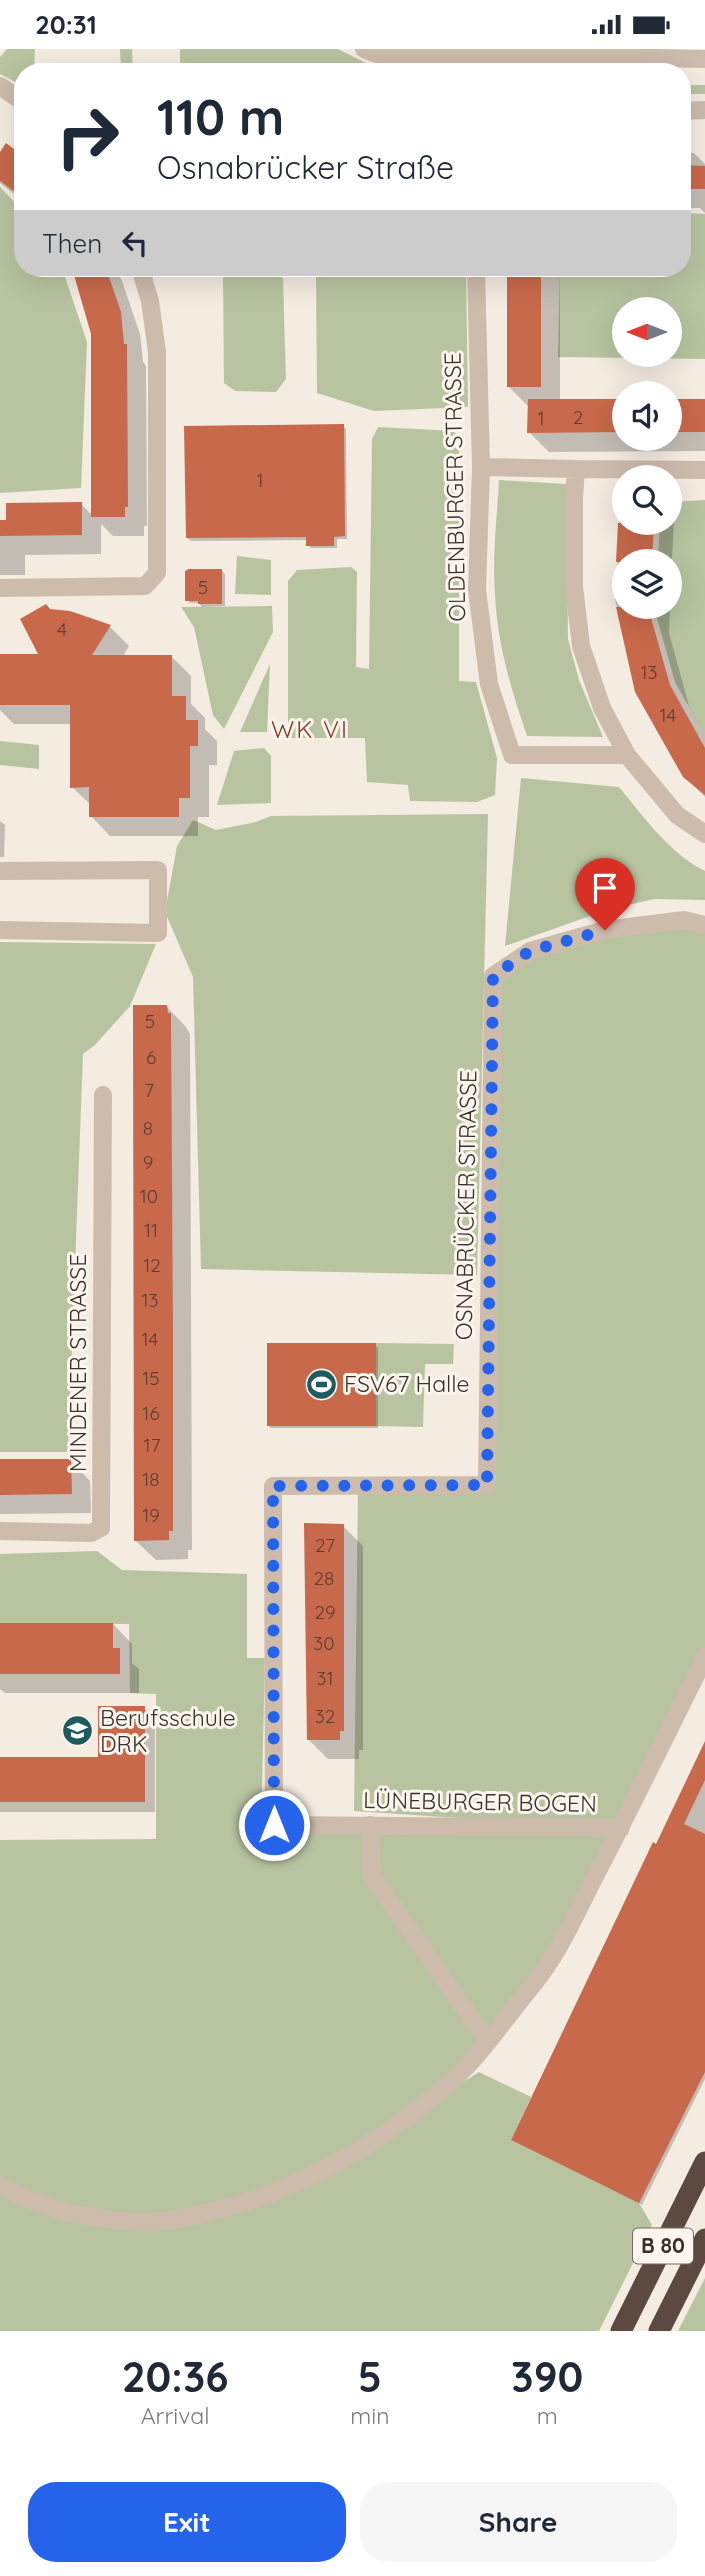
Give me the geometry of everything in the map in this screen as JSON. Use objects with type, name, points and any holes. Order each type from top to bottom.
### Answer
[{"type":"highway","name":"B 80","points":[[621,2331],[705,2162]]},
{"type":"highway","name":"B 80","points":[[659,2331],[705,2239]]},
{"type":"street","points":[[364,49],[376,54],[477,63],[705,59]]},
{"type":"street","points":[[0,588],[145,586],[157,573],[158,352],[150,301],[143,277]]},
{"type":"street","name":"OLDENBURGER STRASSE","points":[[476,277],[481,467],[477,590],[489,684],[512,755],[627,755]]},
{"type":"street","points":[[481,467],[705,470]]},
{"type":"street","points":[[576,470],[574,587],[581,646],[602,708],[627,755],[677,815],[705,834]]},
{"type":"street","points":[[0,871],[158,870],[158,933],[0,930]]},
{"type":"street","name":"OSNABRÜCKER STRASSE","points":[[274,1825],[273,1486],[487,1485],[493,976],[530,951],[605,930],[684,920],[705,925]]},
{"type":"street","name":"MINDENER STRASSE","points":[[0,1531],[91,1534],[101,1528],[103,1095]]},
{"type":"street","name":"LÜNEBURGER BOGEN","points":[[274,1825],[621,1828],[705,1657]]},
{"type":"street","points":[[370,1825],[372,1876],[488,2042]]},
{"type":"street","points":[[0,2185],[13,2193],[64,2210],[143,2222],[179,2219],[250,2202],[332,2166],[433,2097],[460,2073],[488,2042],[549,1963],[621,1828]]},
{"type":"green space","points":[[7,49],[35,49],[34,63],[14,63],[14,81],[0,74],[0,57]]},
{"type":"green space","points":[[120,49],[132,49],[133,63],[121,63]]},
{"type":"green space","points":[[180,49],[338,49],[366,63],[180,63]]},
{"type":"green space","points":[[691,85],[705,85],[705,94],[691,94]]},
{"type":"green space","points":[[0,187],[14,202],[14,277],[65,277],[87,342],[81,488],[0,493]]},
{"type":"green space","points":[[691,213],[705,214],[705,359],[682,359],[682,297],[612,297],[612,358],[558,357],[560,277],[691,277]]},
{"type":"green space","points":[[223,277],[282,277],[286,379],[276,392],[235,391],[224,383]]},
{"type":"green space","points":[[316,277],[466,277],[468,407],[374,411],[317,393]]},
{"type":"green space","points":[[378,427],[454,431],[459,439],[459,681],[476,682],[497,758],[495,795],[477,802],[410,801],[408,785],[367,782],[365,738],[288,738],[288,581],[297,570],[351,567],[357,572],[356,667],[369,669],[372,439]]},
{"type":"green space","points":[[499,480],[566,484],[568,639],[579,680],[603,737],[527,736],[506,666],[496,612],[494,565]]},
{"type":"green space","points":[[705,500],[705,735],[675,682],[657,619],[682,619],[682,549],[659,549],[659,535],[682,535],[682,501]]},
{"type":"green space","points":[[237,556],[271,560],[271,595],[235,594]]},
{"type":"green space","points":[[272,606],[273,632],[224,729],[213,715],[194,627],[181,607]]},
{"type":"green space","points":[[270,664],[267,732],[240,732]]},
{"type":"green space","points":[[0,741],[39,745],[39,769],[0,765]]},
{"type":"green space","points":[[264,748],[271,756],[271,803],[217,805],[234,751]]},
{"type":"green space","points":[[521,778],[619,787],[669,845],[705,871],[705,900],[654,899],[607,910],[505,946]]},
{"type":"green space","points":[[488,814],[477,1275],[201,1269],[193,977],[165,912],[177,846],[193,820],[216,830],[256,822],[271,816]]},
{"type":"green space","points":[[705,925],[705,1656],[549,1963],[488,2042],[402,2121],[479,2072],[531,2097],[511,2140],[639,2203],[652,2225],[599,2331],[0,2331],[0,1840],[156,1839],[156,1694],[130,1693],[129,1624],[0,1623],[0,1554],[97,1551],[122,1570],[247,1574],[247,1658],[265,1658],[261,1830],[606,1828],[354,1811],[358,1488],[486,1485],[493,976],[536,949],[609,929]]},
{"type":"green space","points":[[0,942],[156,944],[130,1006],[95,1045],[83,1054],[68,1452],[0,1452]]},
{"type":"green space","points":[[376,1343],[454,1344],[453,1364],[425,1364],[423,1427],[376,1426]]},
{"type":"green space","points":[[705,2278],[705,2331],[678,2331]]},
{"type":"building","points":[[6,143],[14,149],[14,191],[0,181],[0,152]]},
{"type":"building","points":[[691,165],[705,166],[705,189],[691,189]]},
{"type":"building","points":[[75,277],[109,277],[121,312],[124,344],[127,344],[128,507],[125,507],[125,517],[91,517],[91,334]]},
{"type":"building","points":[[507,277],[541,277],[541,387],[507,387]]},
{"type":"building","points":[[528,399],[612,399],[612,432],[527,433]]},
{"type":"building","points":[[682,399],[705,399],[705,432],[682,432]]},
{"type":"building","points":[[344,424],[345,536],[334,537],[334,546],[306,546],[306,537],[186,538],[184,426]]},
{"type":"building","points":[[82,502],[82,535],[0,536],[0,520],[6,520],[6,503]]},
{"type":"building","points":[[617,535],[653,535],[653,549],[617,549]]},
{"type":"building","points":[[222,569],[222,604],[185,601],[185,571]]},
{"type":"building","points":[[46,604],[50,609],[70,611],[111,625],[92,655],[172,655],[172,696],[186,696],[186,720],[198,720],[198,746],[190,746],[190,798],[179,798],[179,817],[89,817],[89,787],[70,788],[70,705],[0,705],[0,654],[38,654],[20,619]]},
{"type":"building","points":[[619,619],[651,619],[670,685],[705,748],[705,795],[683,777],[635,692]]},
{"type":"building","points":[[133,1005],[167,1005],[168,1013],[171,1013],[173,1531],[169,1531],[169,1540],[134,1541]]},
{"type":"building","name":"FSV67 Halle","points":[[267,1343],[376,1343],[376,1426],[267,1426]]},
{"type":"building","points":[[0,1459],[71,1459],[72,1494],[0,1495]]},
{"type":"building","points":[[304,1523],[344,1524],[344,1731],[340,1731],[340,1740],[307,1740]]},
{"type":"building","points":[[0,1623],[113,1623],[113,1648],[120,1648],[120,1674],[0,1674]]},
{"type":"building","points":[[98,1706],[145,1706],[145,1802],[0,1802],[0,1757],[98,1757]]},
{"type":"building","points":[[705,1741],[705,1780],[684,1824],[705,1834],[705,2072],[639,2203],[511,2140],[653,1842],[656,1844]]},
{"type":"place","name":"FSV67 Halle","points":[[321,1384]]},
{"type":"place","name":"Berufsschule DRK","points":[[77,1731]]},
{"type":"district","name":"WK VI","points":[[310,730]]},
{"type":"route","points":[[274,1825],[273,1486],[487,1485],[493,976],[530,951],[605,930]]}]
